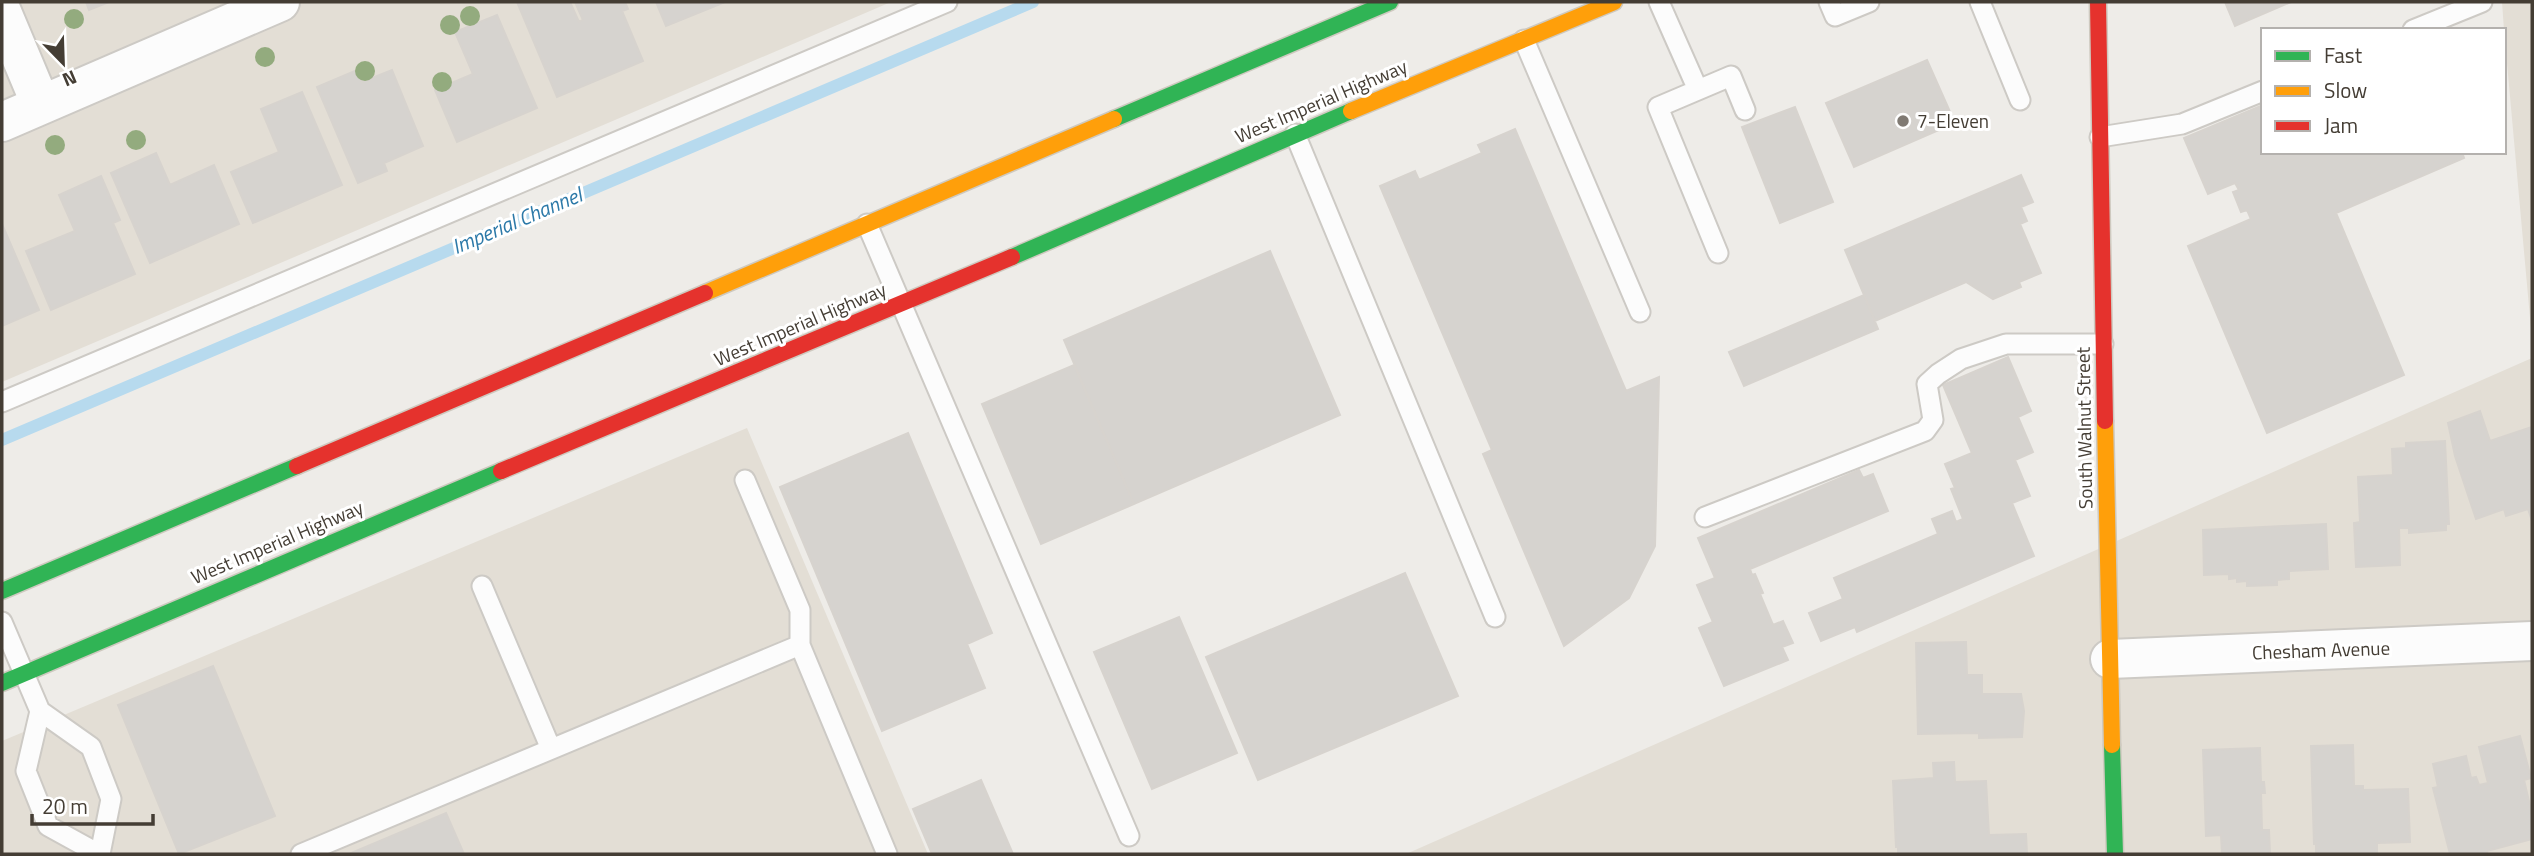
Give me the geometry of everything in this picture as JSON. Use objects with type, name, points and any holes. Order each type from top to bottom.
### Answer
[{"type":"main road","points":[[2,591],[1390,2]]},
{"type":"main road","name":"West Imperial Highway","points":[[2,683],[373,524],[902,305],[1295,134],[1614,2]]},
{"type":"main road","name":"South Walnut Street","points":[[2098,2],[2115,854]]},
{"type":"street","points":[[2,122],[280,2]]},
{"type":"street","points":[[2,12],[41,106]]},
{"type":"street","name":"Chesham Avenue","points":[[2110,659],[2532,641]]},
{"type":"lane","points":[[2,402],[947,2]]},
{"type":"lane","points":[[1659,2],[1698,90]]},
{"type":"lane","points":[[1829,2],[1835,16],[1869,2]]},
{"type":"lane","points":[[1980,2],[2020,100]]},
{"type":"lane","points":[[2418,28],[2482,2]]},
{"type":"lane","points":[[1524,40],[1640,312]]},
{"type":"lane","points":[[1718,253],[1658,107],[1731,76],[1745,110]]},
{"type":"lane","points":[[2100,137],[2182,124],[2261,92]]},
{"type":"lane","points":[[1295,134],[1495,617]]},
{"type":"lane","points":[[867,224],[1129,836]]},
{"type":"lane","points":[[1705,517],[1925,431],[1933,420],[1927,384],[1961,359],[2006,344],[2103,344]]},
{"type":"lane","points":[[745,480],[800,611],[800,645],[887,854]]},
{"type":"lane","points":[[482,586],[551,750]]},
{"type":"lane","points":[[2,622],[40,710],[91,747],[111,799],[100,854],[48,825],[26,771],[40,710]]},
{"type":"lane","points":[[306,853],[800,645]]},
{"type":"shaded area","points":[[2,2],[891,2],[2,382]]},
{"type":"shaded area","points":[[2502,2],[2532,2],[2532,340],[2506,28],[2504,28]]},
{"type":"shaded area","points":[[2532,358],[2532,854],[1406,854]]},
{"type":"shaded area","points":[[747,428],[928,854],[2,854],[2,741]]},
{"type":"building","points":[[86,2],[109,2],[89,10]]},
{"type":"building","points":[[517,2],[570,2],[579,22],[583,20],[575,2],[625,2],[628,9],[622,11],[643,61],[557,97]]},
{"type":"building","points":[[656,2],[725,2],[666,26]]},
{"type":"building","points":[[2225,2],[2291,2],[2235,26]]},
{"type":"building","points":[[497,15],[537,108],[457,142],[435,90],[473,74],[455,32]]},
{"type":"building","points":[[1927,60],[1955,123],[1854,167],[1826,103]]},
{"type":"building","points":[[357,70],[362,82],[392,70],[423,146],[384,163],[387,171],[358,183],[317,87]]},
{"type":"building","points":[[302,92],[342,185],[253,223],[231,172],[279,152],[261,109]]},
{"type":"building","points":[[2261,106],[2261,154],[2463,154],[2464,158],[2336,213],[2404,375],[2267,433],[2188,246],[2251,219],[2247,210],[2241,212],[2233,192],[2239,190],[2235,183],[2208,194],[2184,138]]},
{"type":"building","points":[[1795,107],[1833,202],[1780,223],[1742,127]]},
{"type":"building","points":[[1515,129],[1626,391],[1659,377],[1655,546],[1629,598],[1564,646],[1483,454],[1492,450],[1380,186],[1415,171],[1419,180],[1482,153],[1478,145]]},
{"type":"building","points":[[156,153],[170,185],[214,165],[239,224],[150,263],[111,173]]},
{"type":"building","points":[[2021,175],[2033,202],[2021,207],[2027,221],[2020,224],[2041,273],[2019,282],[2021,287],[1993,299],[1966,282],[1875,321],[1845,250]]},
{"type":"building","points":[[101,176],[120,220],[113,223],[135,274],[51,310],[26,251],[75,231],[59,195]]},
{"type":"building","points":[[2,224],[39,310],[2,326]]},
{"type":"building","points":[[1270,251],[1340,415],[1134,504],[1064,340]]},
{"type":"building","points":[[1864,295],[1878,329],[1744,386],[1729,352]]},
{"type":"building","points":[[2008,357],[2031,411],[2018,417],[2033,452],[2015,460],[2030,496],[2012,503],[2034,556],[1857,632],[1855,627],[1821,641],[1809,613],[1843,599],[1834,578],[1938,534],[1932,519],[1952,511],[1956,522],[1963,519],[1945,464],[1972,453],[1943,385]]},
{"type":"building","points":[[1074,365],[1134,504],[1041,544],[982,404]]},
{"type":"building","points":[[2480,411],[2490,441],[2532,427],[2532,521],[2528,509],[2506,516],[2504,509],[2476,519],[2455,456],[2448,423]]},
{"type":"building","points":[[908,433],[992,633],[967,644],[985,688],[882,731],[780,487]]},
{"type":"building","points":[[2445,441],[2449,524],[2446,524],[2446,530],[2409,533],[2409,528],[2399,528],[2400,565],[2356,567],[2354,523],[2360,522],[2358,477],[2393,475],[2392,449],[2406,448],[2406,443]]},
{"type":"building","points":[[1859,470],[1863,478],[1873,474],[1888,511],[1750,569],[1763,593],[1760,594],[1773,625],[1783,621],[1793,643],[1782,647],[1788,660],[1724,686],[1699,628],[1713,622],[1697,585],[1715,578],[1698,538]]},
{"type":"building","points":[[2326,524],[2328,569],[2289,571],[2289,579],[2277,580],[2277,585],[2247,586],[2247,581],[2229,579],[2229,574],[2204,575],[2203,530]]},
{"type":"building","points":[[1405,573],[1458,696],[1258,780],[1206,657]]},
{"type":"building","points":[[1179,617],[1237,753],[1152,789],[1094,652]]},
{"type":"building","points":[[1966,642],[1967,675],[1982,675],[1982,694],[2021,694],[2024,711],[2022,737],[1979,738],[1979,733],[1918,734],[1916,643]]},
{"type":"building","points":[[213,666],[275,816],[179,854],[118,705]]},
{"type":"building","points":[[2520,736],[2531,778],[2524,780],[2532,814],[2532,839],[2487,851],[2487,854],[2450,854],[2433,788],[2438,787],[2433,764],[2466,756],[2471,778],[2476,777],[2479,785],[2488,783],[2479,747]]},
{"type":"building","points":[[2353,745],[2354,786],[2363,786],[2363,790],[2408,789],[2410,842],[2377,843],[2377,854],[2316,854],[2311,746]]},
{"type":"building","points":[[2260,748],[2261,782],[2264,782],[2265,793],[2261,793],[2262,830],[2269,830],[2270,854],[2222,854],[2221,835],[2206,836],[2203,750]]},
{"type":"building","points":[[1954,762],[1955,782],[1986,781],[1989,835],[2026,834],[2027,854],[1898,854],[1893,781],[1934,778],[1933,763]]},
{"type":"building","points":[[981,780],[1013,854],[932,854],[913,809]]},
{"type":"building","points":[[446,813],[464,854],[349,854]]},
{"type":"waterway","name":"Imperial Channel","points":[[2,440],[1033,2]]},
{"type":"traffic: fast","points":[[1114,119],[1390,2]]},
{"type":"traffic: fast","points":[[1012,257],[1351,111]]},
{"type":"traffic: fast","points":[[2,591],[297,466]]},
{"type":"traffic: fast","points":[[2,683],[501,471]]},
{"type":"traffic: fast","points":[[2112,745],[2115,854]]},
{"type":"traffic: slow","points":[[1351,111],[1614,2]]},
{"type":"traffic: slow","points":[[705,293],[1114,119]]},
{"type":"traffic: slow","points":[[2105,421],[2112,745]]},
{"type":"traffic: jam","points":[[2098,2],[2105,421]]},
{"type":"traffic: jam","points":[[501,471],[1012,257]]},
{"type":"traffic: jam","points":[[297,466],[705,293]]},
{"type":"place","name":"7-Eleven","points":[[1903,121]]}]
